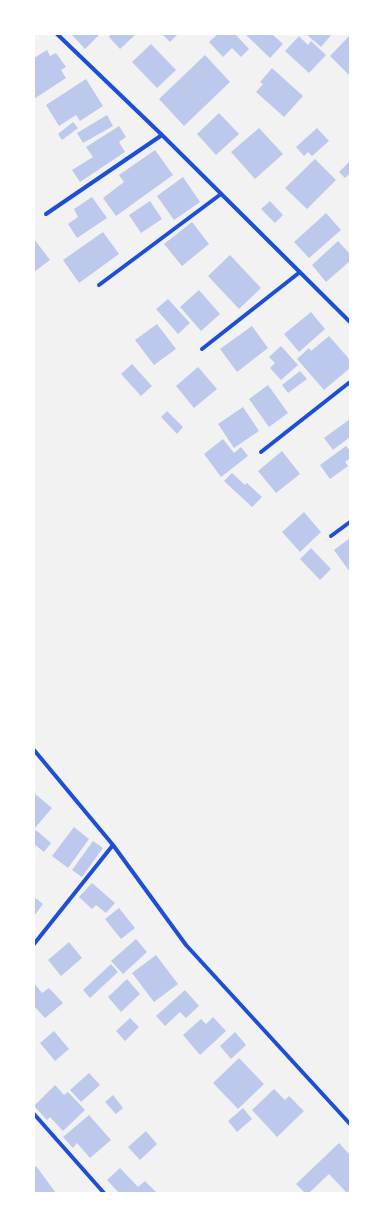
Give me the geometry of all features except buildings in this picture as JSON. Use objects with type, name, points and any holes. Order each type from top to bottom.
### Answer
[{"type":"street","points":[[57,34],[162,135],[350,322]]},
{"type":"street","points":[[46,214],[162,135]]},
{"type":"street","points":[[99,285],[221,194]]},
{"type":"street","points":[[202,349],[300,272]]},
{"type":"street","points":[[261,452],[350,382]]},
{"type":"street","points":[[331,536],[350,522]]},
{"type":"street","points":[[34,750],[113,845],[186,945],[350,1124]]},
{"type":"street","points":[[34,944],[113,845]]},
{"type":"street","points":[[34,1114],[104,1193]]}]
